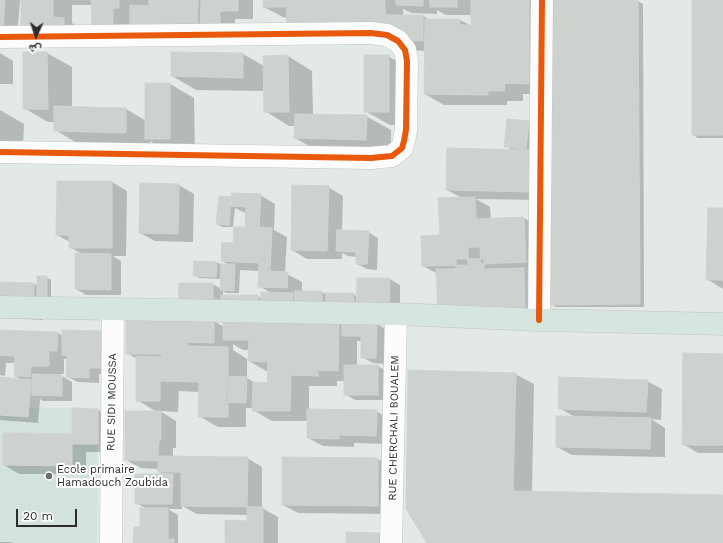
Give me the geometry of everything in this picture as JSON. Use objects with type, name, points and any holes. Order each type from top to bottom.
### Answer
[{"type":"main road","points":[[0,307],[396,314],[538,320],[723,324]]},
{"type":"street","points":[[538,320],[542,0]]},
{"type":"street","points":[[0,37],[371,33],[387,35],[398,41],[405,50],[407,61],[404,141],[402,148],[392,156],[371,158],[0,152]]},
{"type":"street","name":"RUE SIDI MOUSSA","points":[[110,543],[113,310]]},
{"type":"street","name":"RUE CHERCHALI BOUALEM","points":[[391,543],[396,314]]},
{"type":"shaded area","name":"Ecole primaire Hamadouch Zoubida","points":[[0,407],[98,409],[97,543],[0,543]]},
{"type":"building","points":[[0,0],[5,0],[3,31],[0,31]]},
{"type":"building","points":[[21,0],[53,0],[53,17],[64,18],[64,33],[21,33]]},
{"type":"building","points":[[91,0],[119,0],[119,8],[113,8],[113,28],[92,28]]},
{"type":"building","points":[[149,0],[198,0],[197,38],[130,27],[130,5],[149,6]]},
{"type":"building","points":[[201,0],[238,0],[238,11],[220,11],[220,33],[200,33]]},
{"type":"building","points":[[263,0],[385,0],[385,15],[423,15],[423,41],[286,33],[287,7],[263,7]]},
{"type":"building","points":[[396,0],[423,0],[423,6],[396,5]]},
{"type":"building","points":[[430,0],[457,0],[457,7],[430,7]]},
{"type":"building","points":[[471,0],[529,0],[529,84],[505,83],[504,91],[488,91],[488,95],[424,94],[425,19],[460,19],[460,25],[471,25]]},
{"type":"building","points":[[549,0],[638,0],[640,304],[550,305]]},
{"type":"building","points":[[692,0],[723,0],[723,135],[692,135]]},
{"type":"building","points":[[23,52],[47,52],[48,109],[23,109]]},
{"type":"building","points":[[171,52],[243,53],[243,78],[171,76]]},
{"type":"building","points":[[288,55],[289,112],[264,112],[263,56]]},
{"type":"building","points":[[364,55],[389,55],[389,112],[364,112]]},
{"type":"building","points":[[145,83],[170,83],[170,139],[145,139]]},
{"type":"building","points":[[54,106],[126,108],[126,133],[54,131]]},
{"type":"building","points":[[295,114],[367,115],[366,140],[294,138]]},
{"type":"building","points":[[507,119],[529,121],[526,149],[504,147]]},
{"type":"building","points":[[447,148],[530,150],[529,192],[446,190]]},
{"type":"building","points":[[57,181],[112,181],[112,248],[69,248],[69,235],[56,235]]},
{"type":"building","points":[[140,183],[179,184],[178,234],[139,233]]},
{"type":"building","points":[[292,185],[329,186],[327,251],[291,250]]},
{"type":"building","points":[[232,193],[261,194],[259,227],[272,228],[270,271],[288,272],[287,288],[258,287],[259,263],[221,261],[222,242],[233,243],[234,227],[245,227],[246,207],[231,206]]},
{"type":"building","points":[[219,196],[231,197],[229,225],[216,224]]},
{"type":"building","points":[[475,197],[476,219],[524,217],[526,262],[481,264],[480,247],[468,247],[468,265],[422,266],[421,236],[440,235],[438,198]]},
{"type":"building","points":[[708,208],[723,208],[723,280],[706,280]]},
{"type":"building","points":[[337,230],[369,231],[367,264],[356,264],[356,252],[336,251]]},
{"type":"building","points":[[75,253],[111,254],[111,290],[75,289]]},
{"type":"building","points":[[456,259],[484,259],[484,269],[524,268],[525,313],[438,315],[436,269],[456,269]]},
{"type":"building","points":[[194,261],[217,262],[216,277],[193,276]]},
{"type":"building","points":[[221,264],[235,264],[234,291],[220,290]]},
{"type":"building","points":[[37,276],[47,276],[47,313],[37,313]]},
{"type":"building","points":[[357,278],[390,278],[389,310],[356,310]]},
{"type":"building","points":[[0,282],[34,283],[33,314],[0,313]]},
{"type":"building","points":[[179,283],[213,283],[213,311],[178,310]]},
{"type":"building","points":[[295,291],[322,291],[322,313],[294,313]]},
{"type":"building","points":[[261,292],[293,293],[292,314],[260,313]]},
{"type":"building","points":[[326,293],[354,293],[353,312],[326,312]]},
{"type":"building","points":[[221,295],[258,295],[258,311],[221,311]]},
{"type":"building","points":[[126,319],[214,320],[214,343],[187,342],[187,346],[228,347],[228,417],[198,417],[199,382],[160,381],[160,401],[136,401],[136,356],[161,357],[162,354],[126,354]]},
{"type":"building","points":[[223,321],[339,322],[338,371],[318,370],[318,376],[291,375],[290,411],[252,411],[253,382],[267,383],[268,362],[248,361],[249,340],[223,340]]},
{"type":"building","points":[[342,323],[377,323],[376,358],[361,358],[361,336],[342,336]]},
{"type":"building","points":[[0,330],[58,332],[57,351],[49,351],[49,366],[31,366],[30,377],[14,376],[15,356],[0,355]]},
{"type":"building","points":[[62,330],[102,331],[101,368],[89,368],[89,378],[66,377],[67,355],[62,355]]},
{"type":"building","points":[[683,353],[723,354],[723,445],[682,445]]},
{"type":"building","points":[[344,365],[378,365],[378,395],[344,395]]},
{"type":"building","points":[[408,370],[516,373],[513,491],[723,495],[723,543],[427,543],[406,509]]},
{"type":"building","points":[[32,374],[62,375],[62,396],[32,395]]},
{"type":"building","points":[[227,376],[247,377],[246,403],[226,402]]},
{"type":"building","points":[[0,377],[31,380],[28,417],[0,415]]},
{"type":"building","points":[[559,377],[648,380],[646,412],[558,409]]},
{"type":"building","points":[[72,408],[98,409],[98,444],[72,444],[72,466],[3,465],[3,433],[72,434]]},
{"type":"building","points":[[307,409],[377,410],[376,436],[339,435],[339,439],[307,438]]},
{"type":"building","points":[[125,411],[161,411],[161,440],[159,440],[158,456],[248,457],[247,507],[181,506],[181,472],[158,472],[158,461],[125,460]]},
{"type":"building","points":[[556,416],[651,418],[650,449],[556,447]]},
{"type":"building","points":[[282,457],[378,458],[378,506],[282,505]]},
{"type":"building","points":[[135,474],[173,474],[172,504],[135,504]]},
{"type":"building","points":[[247,507],[263,507],[263,543],[225,543],[225,520],[247,521]]},
{"type":"building","points":[[140,508],[168,508],[168,539],[174,539],[174,543],[133,543],[134,527],[140,527]]},
{"type":"building","points":[[346,532],[379,533],[379,543],[346,543]]},
{"type":"cycle path","points":[[539,320],[542,0]]},
{"type":"cycle path","points":[[0,37],[371,33],[387,35],[398,41],[405,50],[407,61],[406,130],[402,148],[392,156],[371,158],[0,152]]},
{"type":"place","name":"Ecole primaire Hamadouch Zoubida","points":[[49,476]]}]
